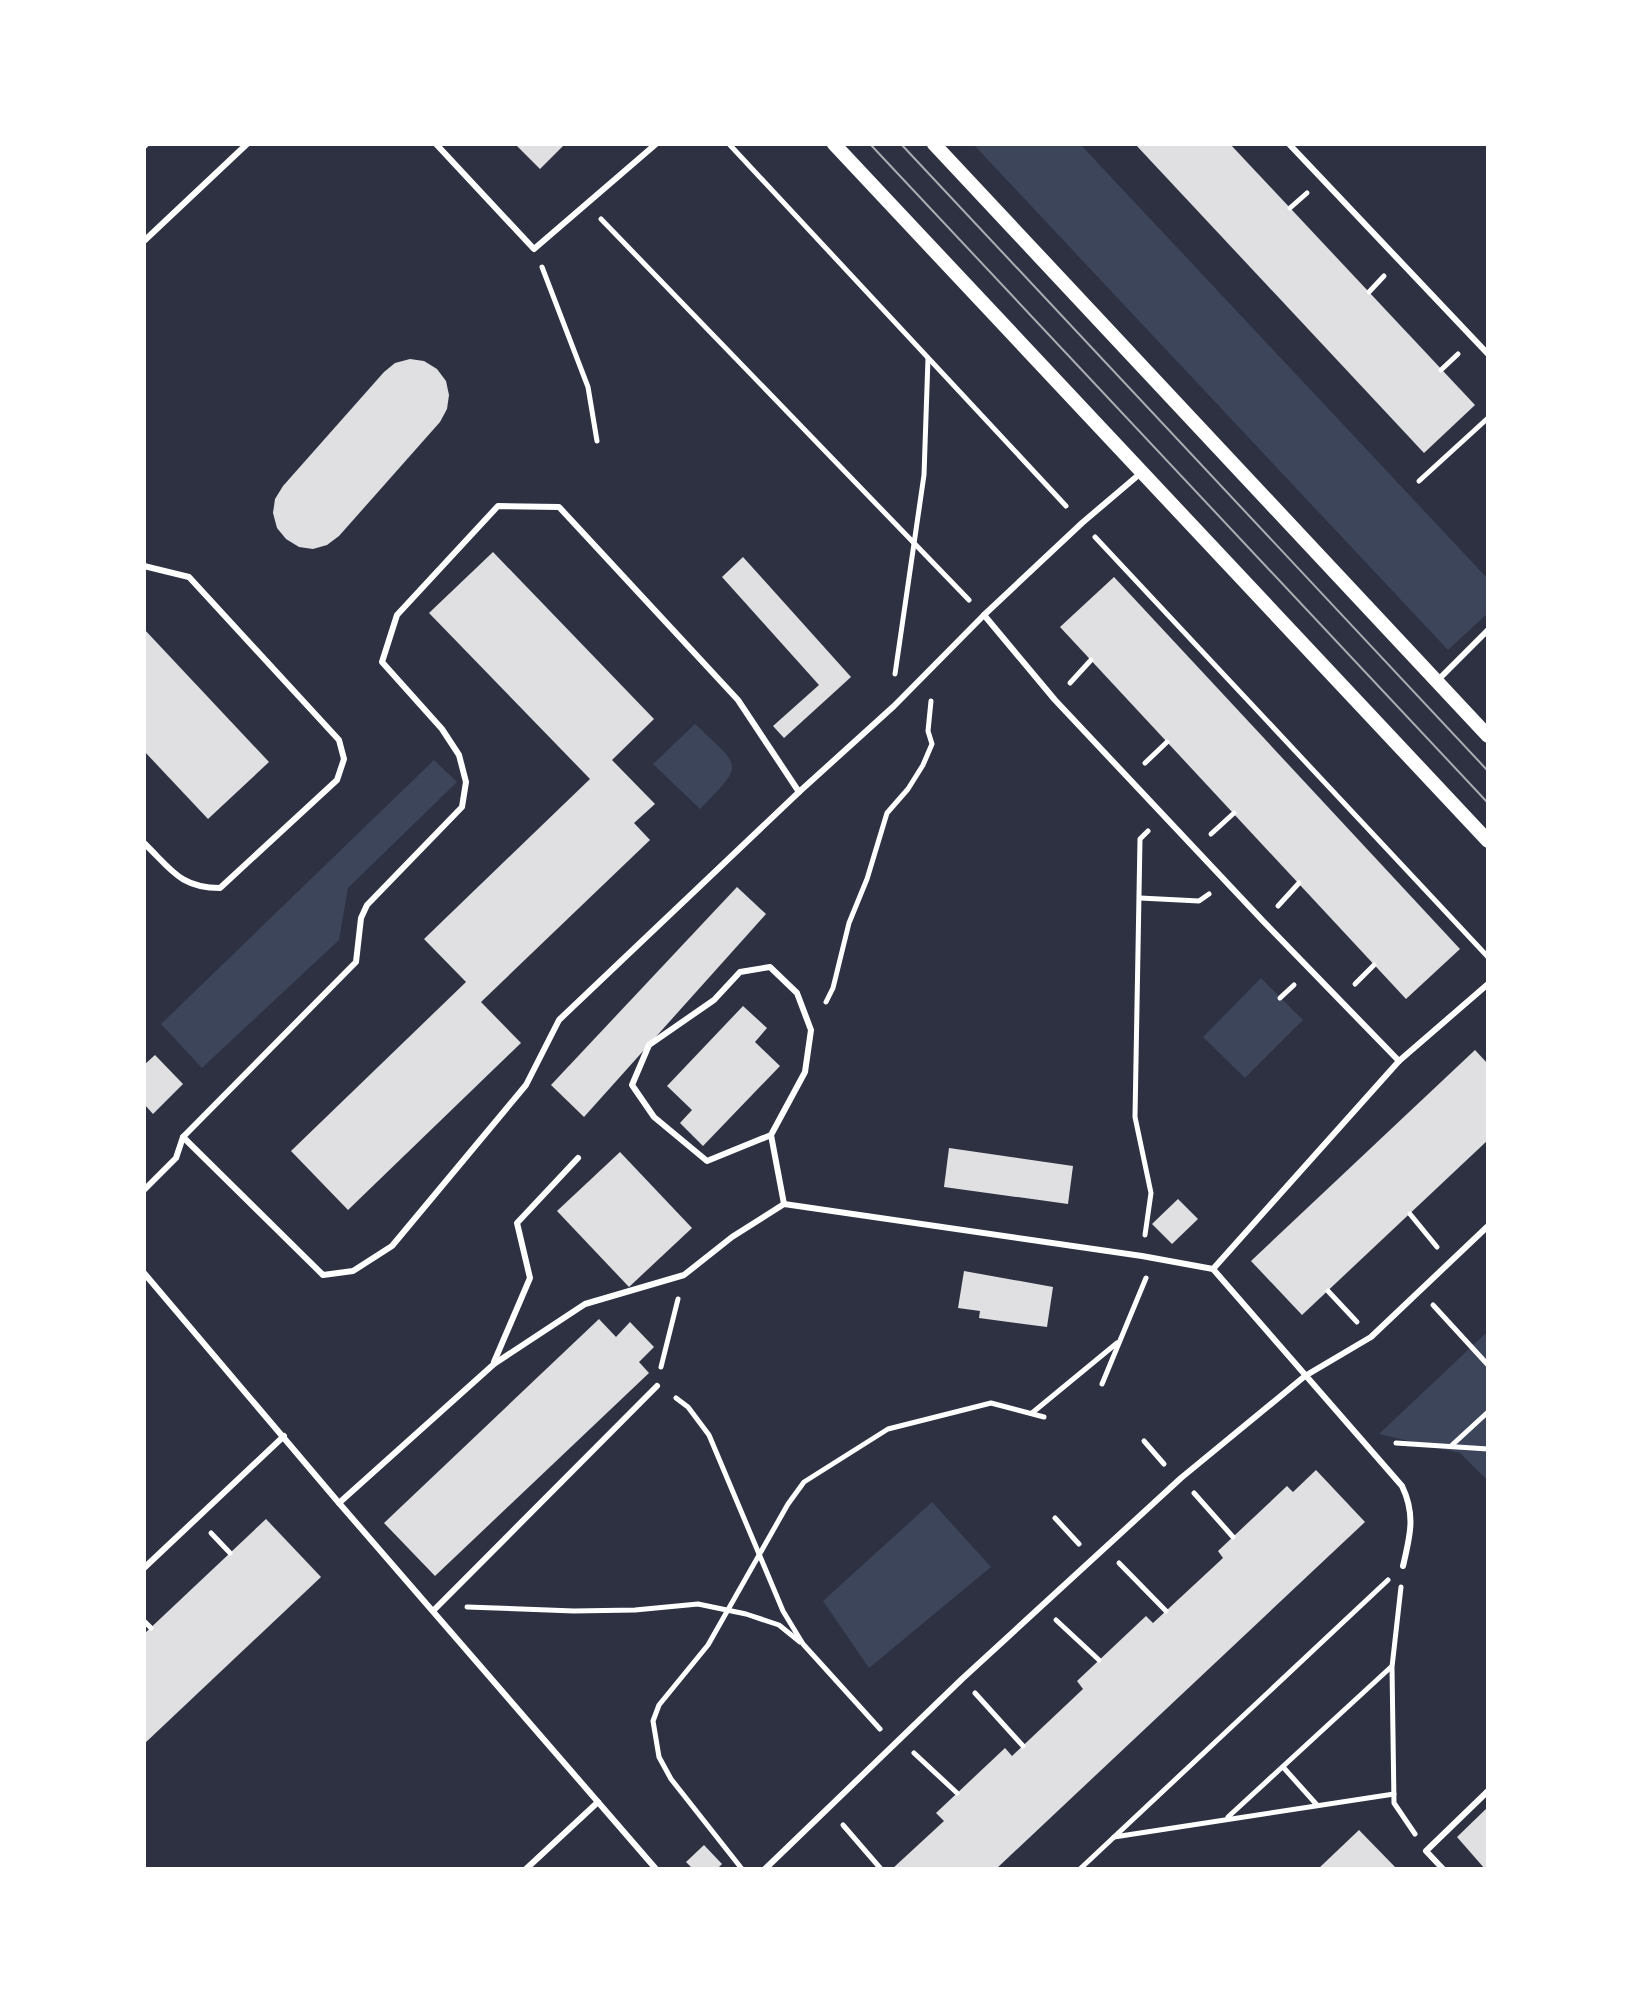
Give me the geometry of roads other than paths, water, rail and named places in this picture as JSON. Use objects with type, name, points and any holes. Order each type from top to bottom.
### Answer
[{"type":"street","points":[[834,144],[1488,841]]},
{"type":"street","points":[[934,144],[1488,736]]},
{"type":"lane","points":[[144,241],[247,144]]},
{"type":"lane","points":[[436,144],[534,249],[656,144]]},
{"type":"lane","points":[[1289,144],[1488,354]]},
{"type":"lane","points":[[183,1137],[323,1275],[353,1271],[392,1246],[526,1085],[559,1020],[901,698],[984,615],[1082,523],[1142,472]]},
{"type":"lane","points":[[144,1190],[176,1158],[183,1137],[356,962],[361,918],[367,905],[462,807],[466,782],[459,755],[442,729],[382,662],[397,615],[498,506],[559,507],[738,700],[799,792]]},
{"type":"lane","points":[[144,566],[189,577],[339,740],[344,759],[337,780],[220,888],[198,888],[180,878],[144,843]]},
{"type":"lane","points":[[984,615],[1055,700],[1399,1061]]},
{"type":"lane","points":[[1437,681],[1488,630]]},
{"type":"lane","points":[[771,1135],[707,1161],[654,1117],[632,1085],[649,1045],[714,1000],[740,972],[770,967],[797,993],[811,1030],[805,1072],[771,1135],[784,1204]]},
{"type":"lane","points":[[1213,1269],[1399,1061],[1488,984]]},
{"type":"lane","points":[[494,1364],[530,1278],[517,1223],[578,1158]]},
{"type":"lane","points":[[339,1503],[494,1364],[585,1304],[684,1275],[732,1237],[784,1204],[1213,1269],[1402,1486],[1413,1523],[1403,1566]]},
{"type":"lane","points":[[765,1869],[962,1679],[1180,1479],[1305,1376],[1371,1337],[1488,1226]]},
{"type":"lane","points":[[144,1273],[339,1503],[436,1608],[656,1869]]},
{"type":"lane","points":[[436,1608],[657,1386]]},
{"type":"lane","points":[[144,1568],[284,1436]]},
{"type":"lane","points":[[1443,1869],[1426,1851],[1488,1791]]},
{"type":"lane","points":[[526,1869],[598,1802]]},
{"type":"tram line","points":[[870,144],[1488,803]]},
{"type":"tram line","points":[[901,144],[1488,771]]}]
